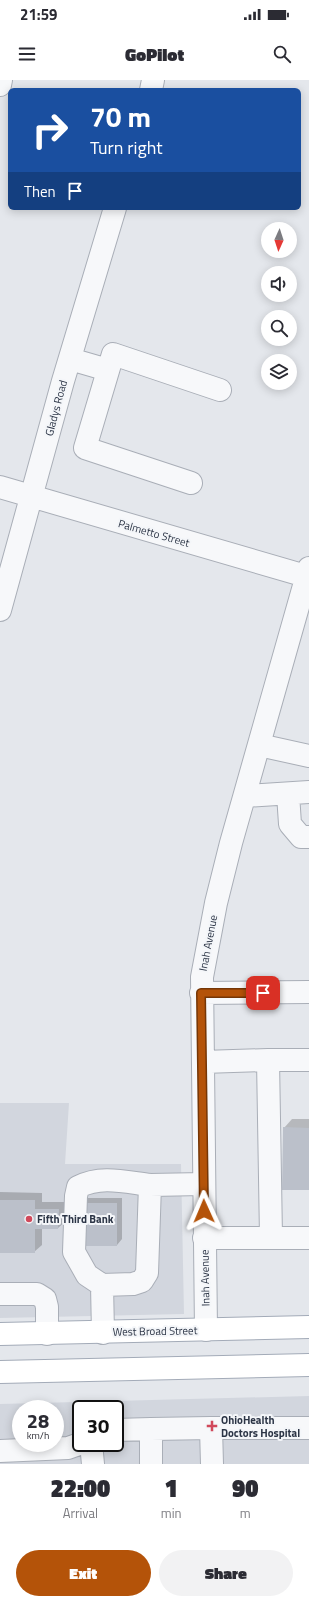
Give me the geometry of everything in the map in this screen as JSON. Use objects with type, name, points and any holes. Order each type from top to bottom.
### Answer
[{"type":"main road","name":"West Broad Street","points":[[0,1334],[103,1333],[309,1327]]},
{"type":"main road","points":[[0,1372],[309,1365]]},
{"type":"street","points":[[0,85],[1,80]]},
{"type":"street","name":"Gladys Road","points":[[0,610],[70,359],[114,210]]},
{"type":"street","points":[[191,483],[85,448],[113,354],[220,390]]},
{"type":"street","points":[[70,359],[108,370]]},
{"type":"street","name":"Palmetto Street","points":[[0,487],[308,574]]},
{"type":"street","name":"Inah Avenue","points":[[206,1330],[203,1184],[202,977],[216,903],[308,574]]},
{"type":"street","points":[[259,745],[309,756]]},
{"type":"street","points":[[245,796],[299,793],[290,824],[301,837],[309,837]]},
{"type":"street","points":[[201,993],[309,992]]},
{"type":"street","points":[[268,1060],[271,1237]]},
{"type":"street","points":[[202,1062],[309,1060]]},
{"type":"street","points":[[150,1185],[148,1273],[142,1281],[133,1284],[102,1285],[87,1275],[74,1252],[76,1196],[78,1187],[88,1182],[106,1179],[150,1185],[203,1184]]},
{"type":"street","points":[[204,1238],[309,1238]]},
{"type":"street","points":[[102,1285],[103,1333]]},
{"type":"street","points":[[0,1294],[36,1294],[45,1299],[47,1307],[47,1334]]},
{"type":"street","points":[[211,1428],[212,1464]]},
{"type":"street","points":[[124,1430],[309,1428]]},
{"type":"street","points":[[150,1429],[151,1464]]},
{"type":"street","points":[[0,1451],[72,1447]]},
{"type":"street","points":[[92,1452],[93,1464]]},
{"type":"shaded area","points":[[0,1103],[69,1103],[65,1164],[181,1164],[184,1314],[0,1318]]},
{"type":"shaded area","name":"OhioHealth Doctors Hospital","points":[[309,1396],[309,1464],[0,1464],[0,1404],[12,1404],[12,1452],[64,1452],[64,1402],[72,1402],[72,1452],[124,1452],[124,1401]]},
{"type":"building","points":[[283,1127],[309,1128],[309,1190],[282,1190]]},
{"type":"building","name":"Fifth Third Bank","points":[[0,1200],[35,1200],[35,1209],[59,1209],[58,1229],[35,1229],[35,1253],[0,1253]]},
{"type":"building","points":[[79,1203],[117,1203],[117,1246],[80,1246]]},
{"type":"place","name":"Fifth Third Bank","points":[[29,1219]]},
{"type":"place","name":"OhioHealth Doctors Hospital","points":[[212,1426]]},
{"type":"route","points":[[204,1211],[201,993],[263,993]]}]
